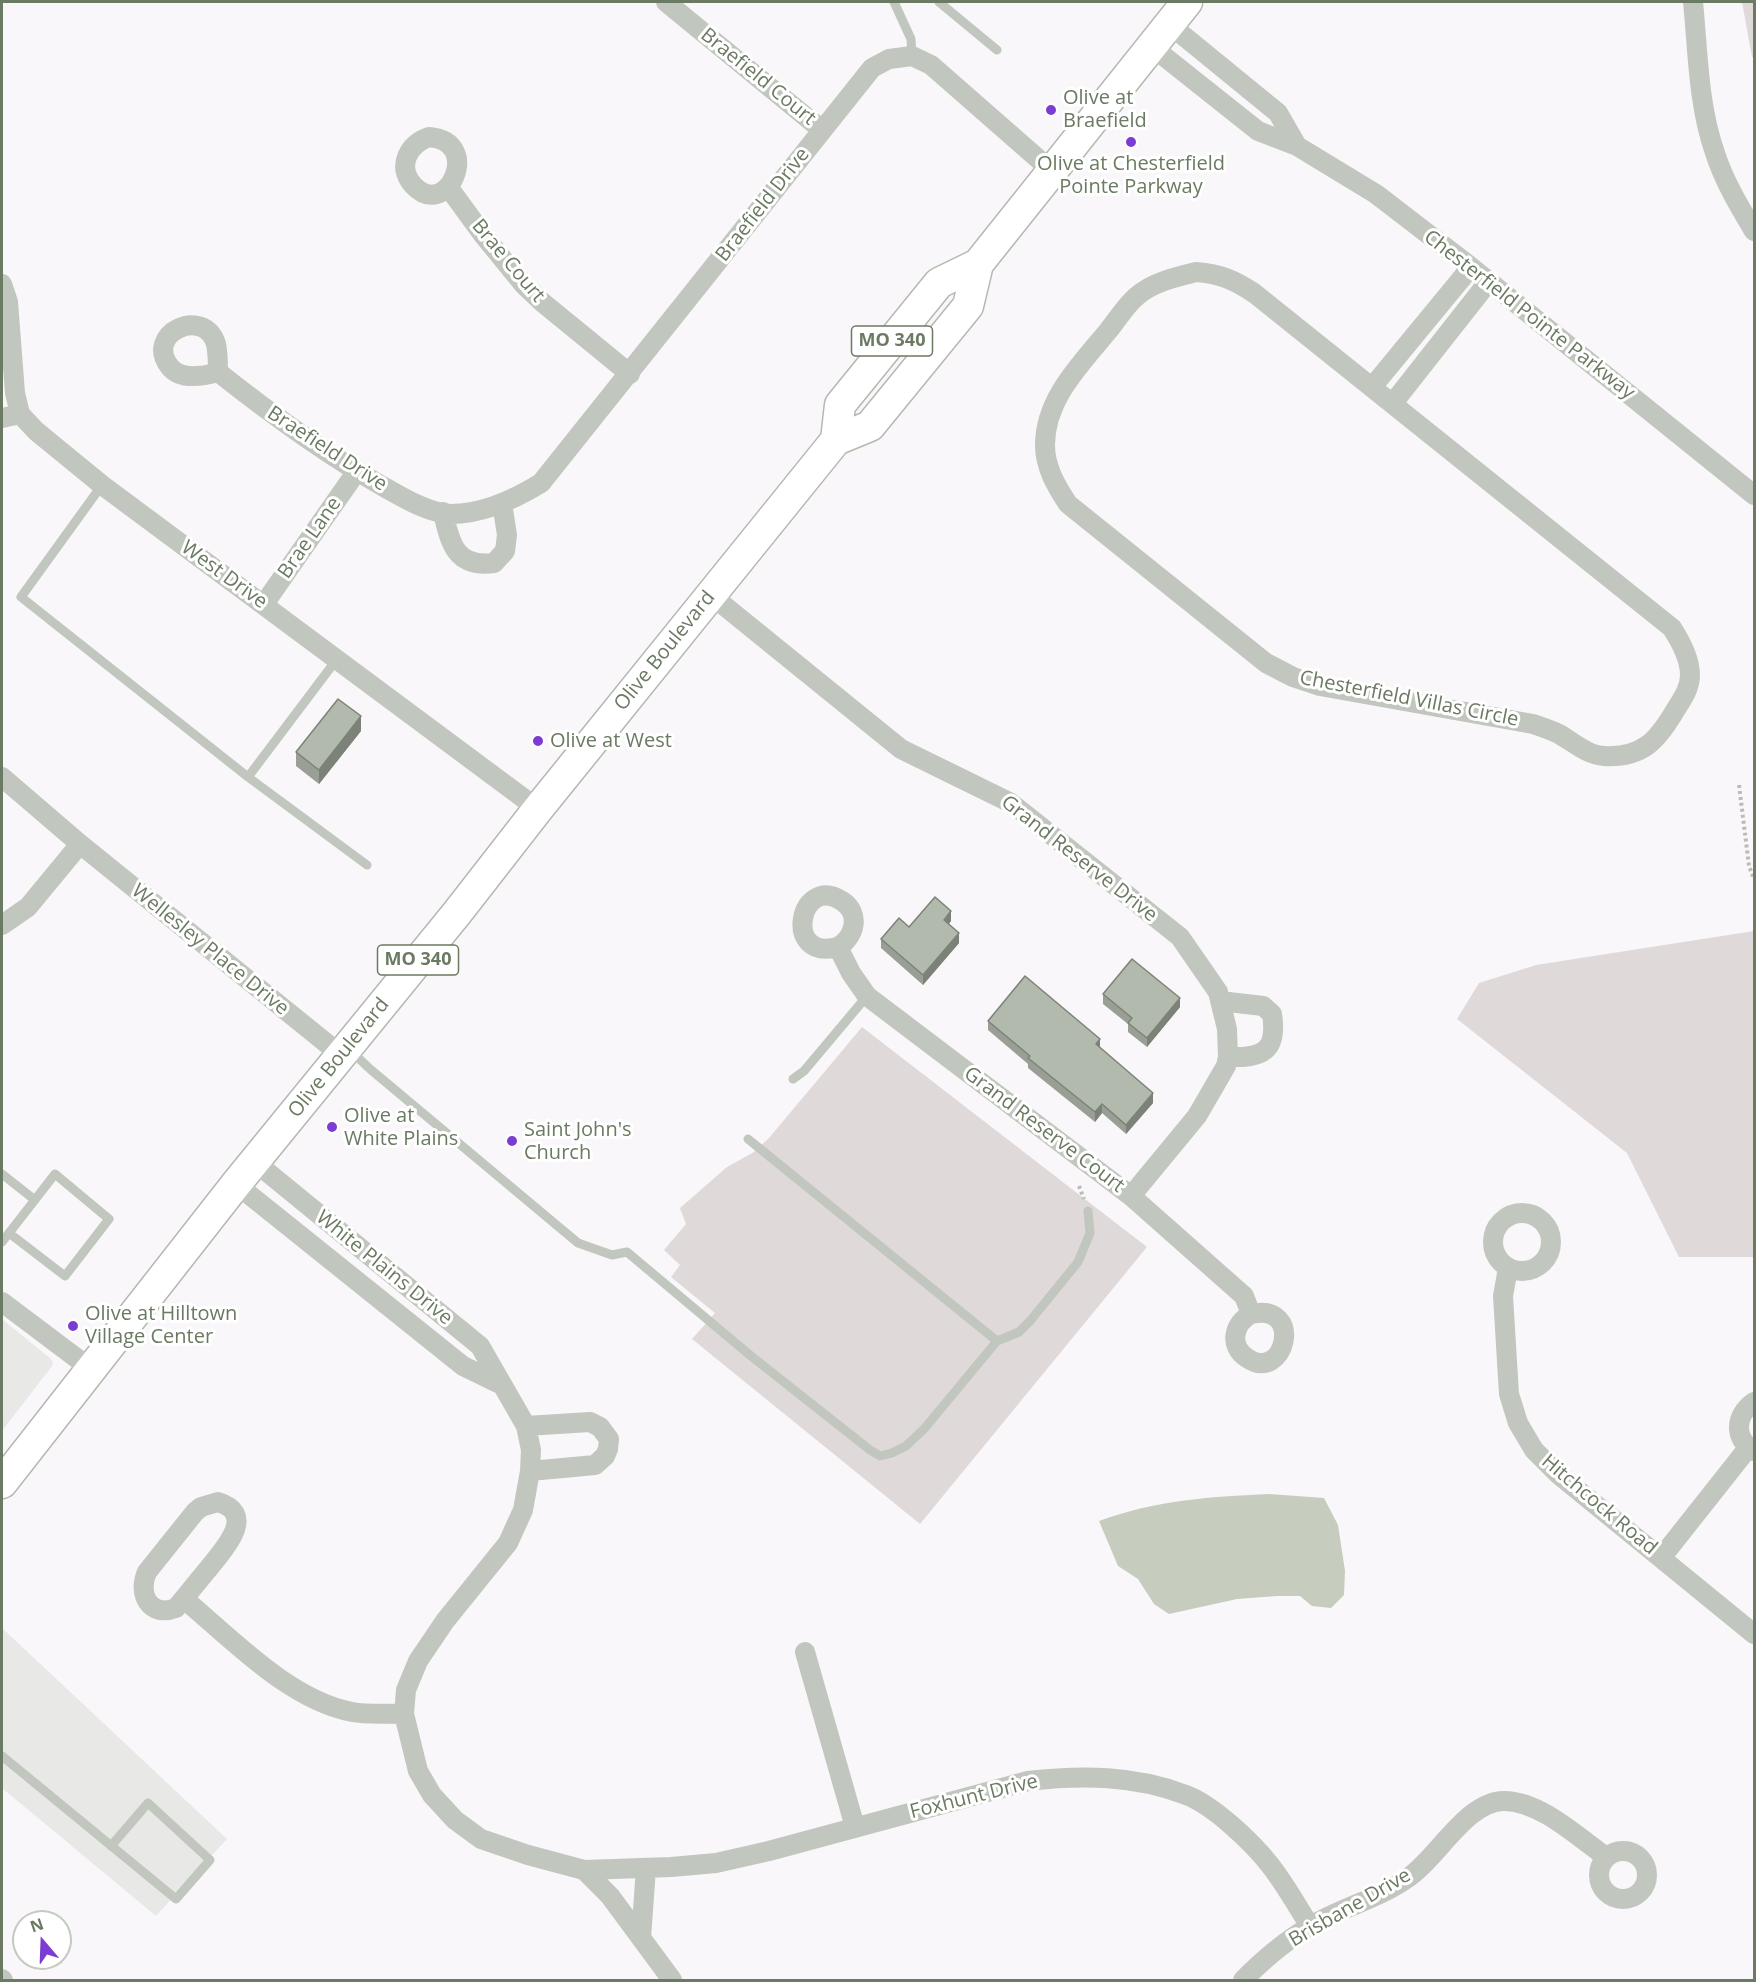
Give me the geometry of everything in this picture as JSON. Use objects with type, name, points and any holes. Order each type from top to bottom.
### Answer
[{"type":"main road","name":"Olive Boulevard","points":[[2,1482],[245,1173],[450,922],[538,809],[836,440],[840,405],[939,283],[978,264],[1187,2]]},
{"type":"street","name":"Braefield Court","points":[[666,2],[822,130]]},
{"type":"street","points":[[1693,2],[1702,99],[1708,130],[1730,190],[1755,231]]},
{"type":"street","name":"Chesterfield Pointe Parkway","points":[[1160,35],[1278,113],[1297,146]]},
{"type":"street","name":"Chesterfield Pointe Parkway","points":[[1160,35],[1258,131],[1297,146],[1376,194],[1489,281],[1755,495]]},
{"type":"street","name":"Braefield Drive","points":[[218,372],[304,438],[357,471],[426,508],[451,514],[473,511],[518,498],[541,483],[872,68],[889,59],[912,56]]},
{"type":"street","points":[[912,56],[931,65],[1052,171]]},
{"type":"street","name":"Brae Court","points":[[448,188],[524,285],[630,374]]},
{"type":"street","points":[[1373,386],[1471,267]]},
{"type":"street","name":"Chesterfield Villas Circle","points":[[1196,272],[1215,273],[1254,293],[1373,386],[1672,628],[1684,649],[1690,676],[1688,691],[1661,734],[1650,745],[1637,751],[1602,756],[1588,752],[1557,733],[1533,724],[1320,686],[1283,673],[1266,663],[1068,504],[1054,483],[1046,456],[1048,421],[1056,399],[1071,376],[1137,296],[1157,284],[1196,272]]},
{"type":"street","points":[[1393,403],[1489,281]]},
{"type":"street","name":"West Drive","points":[[2,284],[8,302],[15,393],[11,416],[36,431],[102,485],[538,809]]},
{"type":"street","name":"Brae Lane","points":[[264,604],[357,471]]},
{"type":"street","points":[[443,512],[449,538],[459,555],[478,565],[494,563],[505,551],[507,535],[502,503]]},
{"type":"street","name":"Grand Reserve Drive","points":[[711,595],[901,749],[1011,802],[1180,937],[1218,992],[1227,1029],[1228,1057],[1226,1066],[1197,1116],[1131,1196]]},
{"type":"street","name":"Wellesley Place Drive","points":[[2,777],[80,844],[344,1051]]},
{"type":"street","points":[[2,926],[28,907],[80,844]]},
{"type":"street","name":"Grand Reserve Court","points":[[838,947],[851,974],[867,996],[1131,1196],[1244,1296],[1251,1314]]},
{"type":"street","points":[[1220,1001],[1263,1006],[1272,1014],[1275,1029],[1273,1042],[1264,1052],[1249,1058],[1228,1057]]},
{"type":"street","name":"White Plains Drive","points":[[245,1173],[463,1366],[500,1384]]},
{"type":"street","name":"White Plains Drive","points":[[245,1173],[480,1346],[525,1426],[531,1450],[523,1510],[508,1543],[445,1621],[418,1661],[406,1690],[404,1714],[418,1771],[432,1796],[455,1820],[481,1839],[584,1870]]},
{"type":"street","name":"Hitchcock Road","points":[[1508,1268],[1503,1296],[1509,1394],[1518,1423],[1534,1450],[1557,1474],[1755,1634]]},
{"type":"street","points":[[2,1302],[91,1369]]},
{"type":"street","points":[[1661,1558],[1751,1450],[1739,1432],[1739,1423],[1747,1407],[1755,1402]]},
{"type":"street","points":[[525,1426],[590,1422],[600,1427],[609,1439],[605,1456],[596,1465],[530,1471]]},
{"type":"street","points":[[218,1502],[226,1504],[233,1511],[236,1519],[235,1533],[184,1599],[176,1608],[170,1610],[155,1608],[145,1597],[144,1578],[201,1507],[218,1502]]},
{"type":"street","points":[[184,1599],[282,1680],[324,1704],[353,1712],[404,1714]]},
{"type":"street","points":[[805,1652],[855,1827]]},
{"type":"street","name":"Foxhunt Drive","points":[[584,1870],[716,1863],[769,1851],[1028,1780],[1067,1777],[1105,1778],[1151,1784],[1188,1796],[1219,1815],[1269,1864],[1310,1926]]},
{"type":"street","name":"Brisbane Drive","points":[[1243,1980],[1265,1958],[1310,1926],[1410,1877],[1480,1807],[1502,1801],[1527,1804],[1546,1814],[1606,1857]]},
{"type":"street","points":[[641,1938],[646,1868]]},
{"type":"street","points":[[584,1870],[610,1896],[672,1980]]},
{"type":"lane","points":[[894,2],[910,39],[912,56]]},
{"type":"lane","points":[[939,2],[997,50]]},
{"type":"lane","points":[[102,485],[21,597],[248,777],[367,865]]},
{"type":"lane","points":[[248,777],[337,659]]},
{"type":"lane","points":[[793,1079],[804,1071],[867,996]]},
{"type":"lane","points":[[344,1051],[370,1069],[578,1243],[612,1255],[627,1252],[751,1356],[879,1456],[906,1446],[924,1429],[997,1341],[1019,1332],[1078,1262],[1090,1233],[1088,1211]]},
{"type":"lane","points":[[748,1139],[997,1341]]},
{"type":"lane","points":[[2,1174],[35,1200]]},
{"type":"lane","points":[[2,1242],[9,1233],[35,1200],[55,1174],[109,1219],[65,1276],[9,1233]]},
{"type":"lane","points":[[2,1756],[111,1846],[176,1899],[210,1860],[148,1803],[111,1846]]},
{"type":"path","points":[[1739,785],[1749,866],[1755,879]]},
{"type":"shaded area","points":[[1742,2],[1754,2],[1754,57],[1752,57]]},
{"type":"shaded area","points":[[1754,931],[1754,1257],[1679,1257],[1627,1153],[1457,1019],[1479,983],[1536,965]]},
{"type":"shaded area","points":[[862,1027],[1147,1247],[920,1524],[692,1339],[715,1313],[671,1277],[680,1265],[664,1250],[686,1224],[680,1208],[727,1167],[754,1152],[769,1138]]},
{"type":"shaded area","points":[[2,1319],[53,1363],[2,1431]]},
{"type":"shaded area","points":[[1269,1494],[1324,1498],[1338,1525],[1345,1571],[1344,1595],[1331,1608],[1312,1606],[1300,1596],[1277,1596],[1237,1599],[1169,1614],[1154,1604],[1138,1579],[1118,1566],[1099,1521],[1162,1504],[1204,1498]]},
{"type":"shaded area","points":[[2,1628],[227,1839],[156,1916],[2,1788]]},
{"type":"building","points":[[338,699],[361,716],[319,770],[296,752]]},
{"type":"building","points":[[935,897],[951,911],[944,920],[959,933],[923,975],[881,939],[899,918],[909,927]]},
{"type":"building","points":[[1132,959],[1180,998],[1147,1038],[1128,1023],[1132,1018],[1103,994]]},
{"type":"building","points":[[1025,976],[1100,1039],[1096,1044],[1153,1093],[1126,1125],[1102,1104],[1095,1112],[1028,1058],[1030,1056],[988,1021]]},
{"type":"place","name":"Olive at Braefield","points":[[1051,110]]},
{"type":"place","name":"Olive at Chesterfield Pointe Parkway","points":[[1131,142]]},
{"type":"place","name":"Olive at West","points":[[538,741]]},
{"type":"place","name":"Olive at White Plains","points":[[332,1127]]},
{"type":"place","name":"Saint John's Church","points":[[512,1141]]},
{"type":"place","name":"Olive at Hilltown Village Center","points":[[73,1326]]}]
